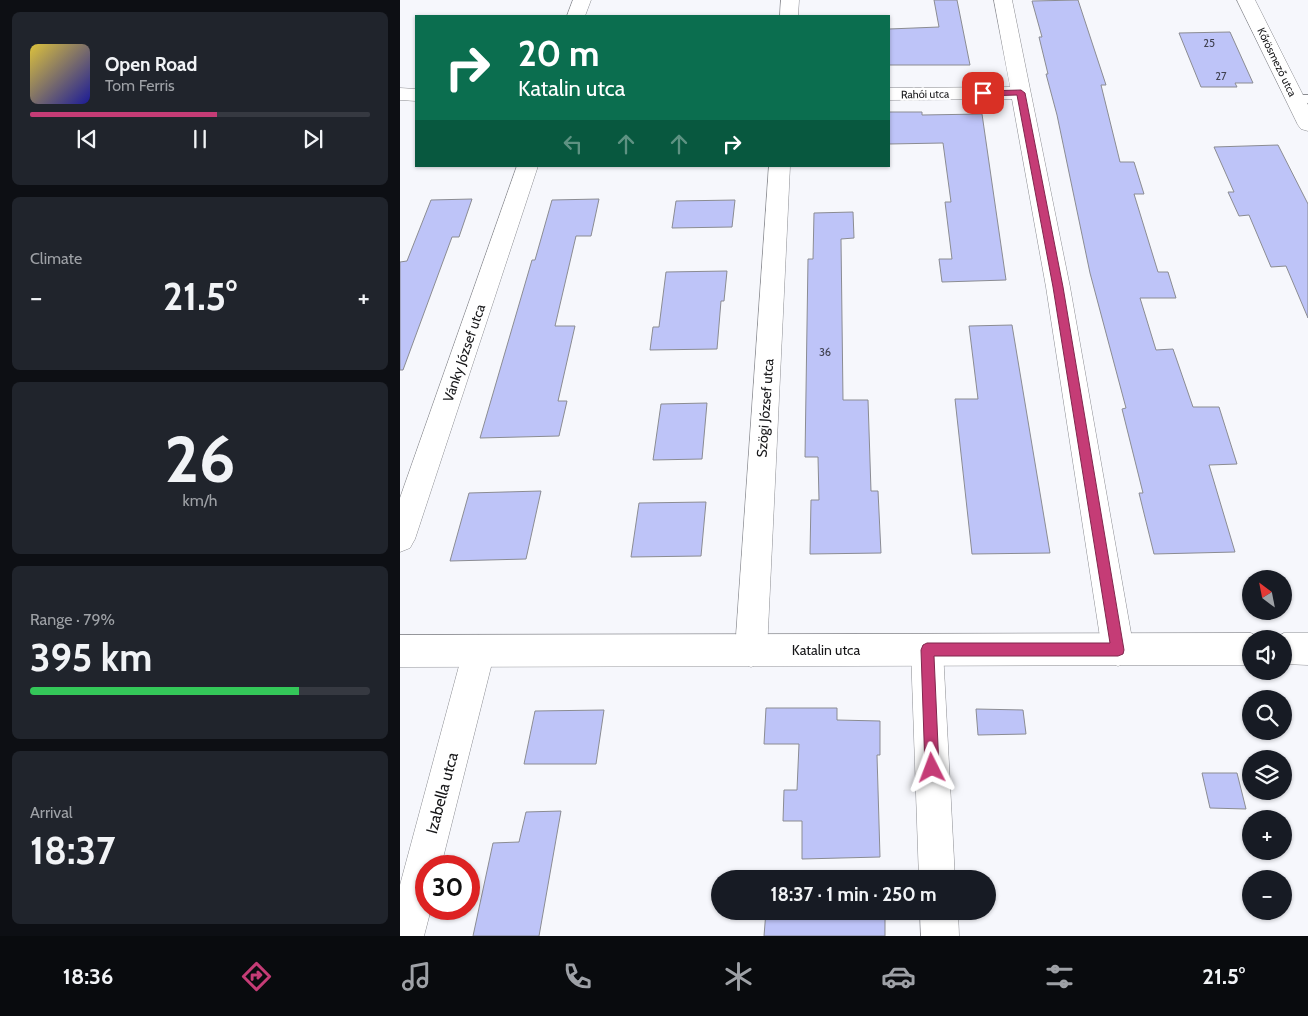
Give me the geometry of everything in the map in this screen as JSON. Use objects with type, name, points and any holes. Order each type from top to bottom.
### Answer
[{"type":"street","points":[[576,15],[582,0]]},
{"type":"street","points":[[789,15],[790,0]]},
{"type":"street","points":[[1003,0],[1058,287],[1118,650]]},
{"type":"street","name":"Kőrösmező utca","points":[[1246,0],[1302,99],[1308,125]]},
{"type":"street","name":"Rahói utca","points":[[890,94],[1021,93]]},
{"type":"street","points":[[400,94],[415,94]]},
{"type":"street","name":"Vánky József utca","points":[[400,539],[528,167]]},
{"type":"street","name":"Szögi József utca","points":[[750,651],[780,167]]},
{"type":"street","name":"Katalin utca","points":[[400,651],[1242,649]]},
{"type":"street","points":[[1292,649],[1308,649]]},
{"type":"street","points":[[927,650],[938,870]]},
{"type":"street","name":"Izabella utca","points":[[405,936],[479,651]]},
{"type":"street","points":[[939,920],[940,936]]},
{"type":"building","points":[[934,0],[957,0],[970,65],[890,65],[890,29],[939,27]]},
{"type":"building","points":[[1078,0],[1106,85],[1101,85],[1120,162],[1134,162],[1144,194],[1134,194],[1158,272],[1168,272],[1176,298],[1140,298],[1156,350],[1173,349],[1193,407],[1219,407],[1237,464],[1209,465],[1235,552],[1154,554],[1139,493],[1143,493],[1122,409],[1126,408],[1090,273],[1057,115],[1046,74],[1048,74],[1039,37],[1042,37],[1032,1]]},
{"type":"building","points":[[1230,32],[1253,83],[1235,83],[1237,87],[1201,87],[1179,33]]},
{"type":"building","points":[[890,112],[922,112],[922,115],[982,114],[1006,280],[942,282],[939,259],[952,259],[945,202],[951,202],[943,143],[890,144]]},
{"type":"building","points":[[1278,145],[1308,204],[1308,318],[1286,266],[1271,267],[1249,215],[1239,216],[1228,192],[1234,192],[1214,147]]},
{"type":"building","points":[[472,199],[459,237],[452,237],[403,370],[400,370],[400,262],[407,261],[431,200]]},
{"type":"building","points":[[599,199],[591,236],[576,236],[555,326],[575,326],[558,401],[567,401],[559,436],[480,438],[532,260],[535,260],[552,200]]},
{"type":"building","points":[[735,200],[732,227],[672,228],[676,201]]},
{"type":"building","points":[[853,212],[854,238],[841,239],[843,400],[868,400],[871,491],[878,491],[881,553],[810,554],[811,500],[819,500],[818,457],[805,457],[808,259],[813,259],[814,213]]},
{"type":"building","points":[[727,271],[724,301],[721,301],[717,349],[650,350],[653,327],[659,327],[666,272]]},
{"type":"building","points":[[1012,325],[1050,553],[972,554],[955,399],[978,399],[969,326]]},
{"type":"building","points":[[707,403],[702,459],[653,460],[661,404]]},
{"type":"building","points":[[541,491],[526,559],[450,561],[469,493]]},
{"type":"building","points":[[706,502],[701,556],[631,557],[639,503]]},
{"type":"building","points":[[766,708],[837,708],[837,720],[880,721],[880,755],[877,755],[880,857],[802,859],[802,821],[783,821],[784,790],[797,790],[799,744],[764,744]]},
{"type":"building","points":[[976,709],[1023,710],[1026,734],[978,735]]},
{"type":"building","points":[[604,710],[596,764],[524,764],[535,711]]},
{"type":"building","points":[[1202,773],[1237,773],[1242,800],[1244,800],[1246,809],[1210,808]]},
{"type":"building","points":[[561,811],[539,936],[473,936],[476,920],[480,920],[480,903],[493,843],[519,842],[526,812]]},
{"type":"building","points":[[765,920],[885,920],[885,936],[764,936]]},
{"type":"route","points":[[932,768],[927,650],[1118,650],[1058,287],[1021,93],[983,93]]}]
